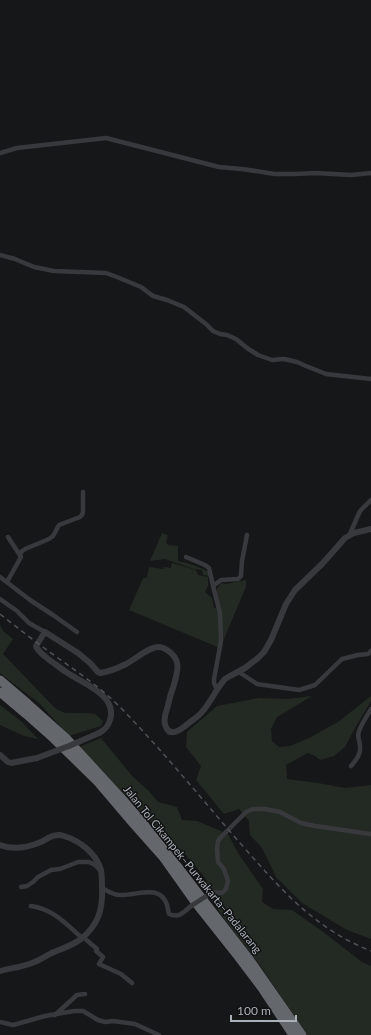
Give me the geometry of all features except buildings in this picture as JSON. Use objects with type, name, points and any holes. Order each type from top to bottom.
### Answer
[{"type":"highway","name":"Jalan Tol Cikampek–Purwakarta–Padalarang","points":[[0,680],[66,738],[142,822],[249,959],[302,1035]]},
{"type":"highway","name":"Jalan Tol Cikampek–Purwakarta–Padalarang","points":[[0,692],[53,738],[93,777],[163,857],[195,902],[262,988],[294,1035]]},
{"type":"street","points":[[0,153],[17,148],[106,138],[219,167],[275,174],[315,173],[352,175],[371,173]]},
{"type":"street","points":[[0,255],[15,259],[34,267],[54,271],[106,273],[141,288],[153,296],[184,307],[213,331],[236,339],[258,355],[272,360],[284,359],[296,362],[326,374],[371,379]]},
{"type":"street","points":[[7,582],[24,549],[49,539],[59,525],[82,516],[83,492]]},
{"type":"street","points":[[348,536],[360,511],[371,500]]},
{"type":"street","points":[[0,600],[18,612],[29,623],[78,653],[100,673],[126,664],[149,650],[157,647],[163,648],[175,656],[178,670],[177,677],[165,719],[167,729],[171,732],[176,732],[202,712],[225,679],[239,672],[264,652],[271,640],[286,604],[295,590],[323,563],[345,538],[354,533],[371,529]]},
{"type":"street","points":[[213,586],[221,580],[236,579],[241,576],[247,535]]},
{"type":"street","points":[[8,537],[20,556]]},
{"type":"street","points":[[186,557],[209,568],[220,613],[221,641],[214,679],[217,690]]},
{"type":"street","points":[[1,579],[76,632]]},
{"type":"street","points":[[0,755],[11,763],[37,758],[99,733],[107,728],[112,715],[108,701],[40,652],[36,646],[45,632]]},
{"type":"street","points":[[239,672],[257,684],[299,690],[315,685],[342,659],[368,654],[371,651]]},
{"type":"street","points":[[351,766],[360,753],[359,732],[371,709]]},
{"type":"street","points":[[102,888],[119,895],[156,892],[165,900],[169,914],[172,916],[178,916],[208,894],[215,892],[222,893],[226,889],[228,881],[224,870],[218,862],[218,841],[246,812],[253,809],[265,809],[280,812],[301,823],[315,826],[371,834]]},
{"type":"street","points":[[0,845],[9,848],[25,847],[40,842],[51,836],[63,836],[74,840],[86,848],[98,863],[101,871],[102,888],[100,916],[83,937],[74,944],[31,963],[0,970]]},
{"type":"street","points":[[21,887],[27,886],[38,877],[51,870],[60,869],[78,862],[89,862],[101,871]]},
{"type":"street","points":[[31,906],[56,915],[97,950],[96,951],[103,957],[99,964],[121,974],[132,982]]},
{"type":"street","points":[[55,1015],[77,995],[85,994]]},
{"type":"street","points":[[0,1022],[13,1025],[45,1016],[83,1011],[98,1020],[105,1022],[113,1021],[135,1024],[159,1035]]},
{"type":"shaded area","points":[[162,533],[168,535],[166,542],[168,545],[178,546],[178,561],[202,568],[209,572],[210,576],[203,575],[202,570],[194,569],[165,559],[150,561]]},
{"type":"shaded area","points":[[172,563],[196,570],[198,575],[208,577],[208,586],[205,592],[212,598],[214,608],[219,607],[216,590],[221,583],[226,584],[246,580],[246,587],[220,648],[129,610],[143,578],[147,578],[149,567],[163,569],[164,567],[171,568]]},
{"type":"shaded area","points":[[0,625],[3,631],[13,639],[3,654],[56,709],[65,713],[95,714],[103,721],[101,726],[69,736],[40,704],[0,673]]},
{"type":"shaded area","points":[[312,696],[277,717],[271,729],[272,741],[279,747],[290,746],[309,738],[338,722],[371,696],[371,701],[345,747],[334,756],[320,760],[308,753],[286,765],[287,779],[345,788],[371,785],[371,939],[347,930],[302,903],[276,877],[262,848],[250,835],[249,821],[239,809],[224,814],[196,780],[201,766],[186,747],[187,732],[217,706],[259,698],[287,699]]},
{"type":"shaded area","points":[[0,705],[22,722],[38,739],[24,736],[0,725]]},
{"type":"shaded area","points":[[101,738],[133,777],[149,791],[158,802],[177,807],[182,820],[197,821],[228,834],[238,853],[263,889],[262,902],[273,909],[292,910],[362,962],[371,966],[371,1035],[307,1035],[257,961],[212,901],[206,879],[186,855],[155,827],[79,747]]},
{"type":"railway","points":[[0,614],[90,681],[120,707],[136,723],[255,860],[299,905],[332,931],[350,942],[371,951]]}]
